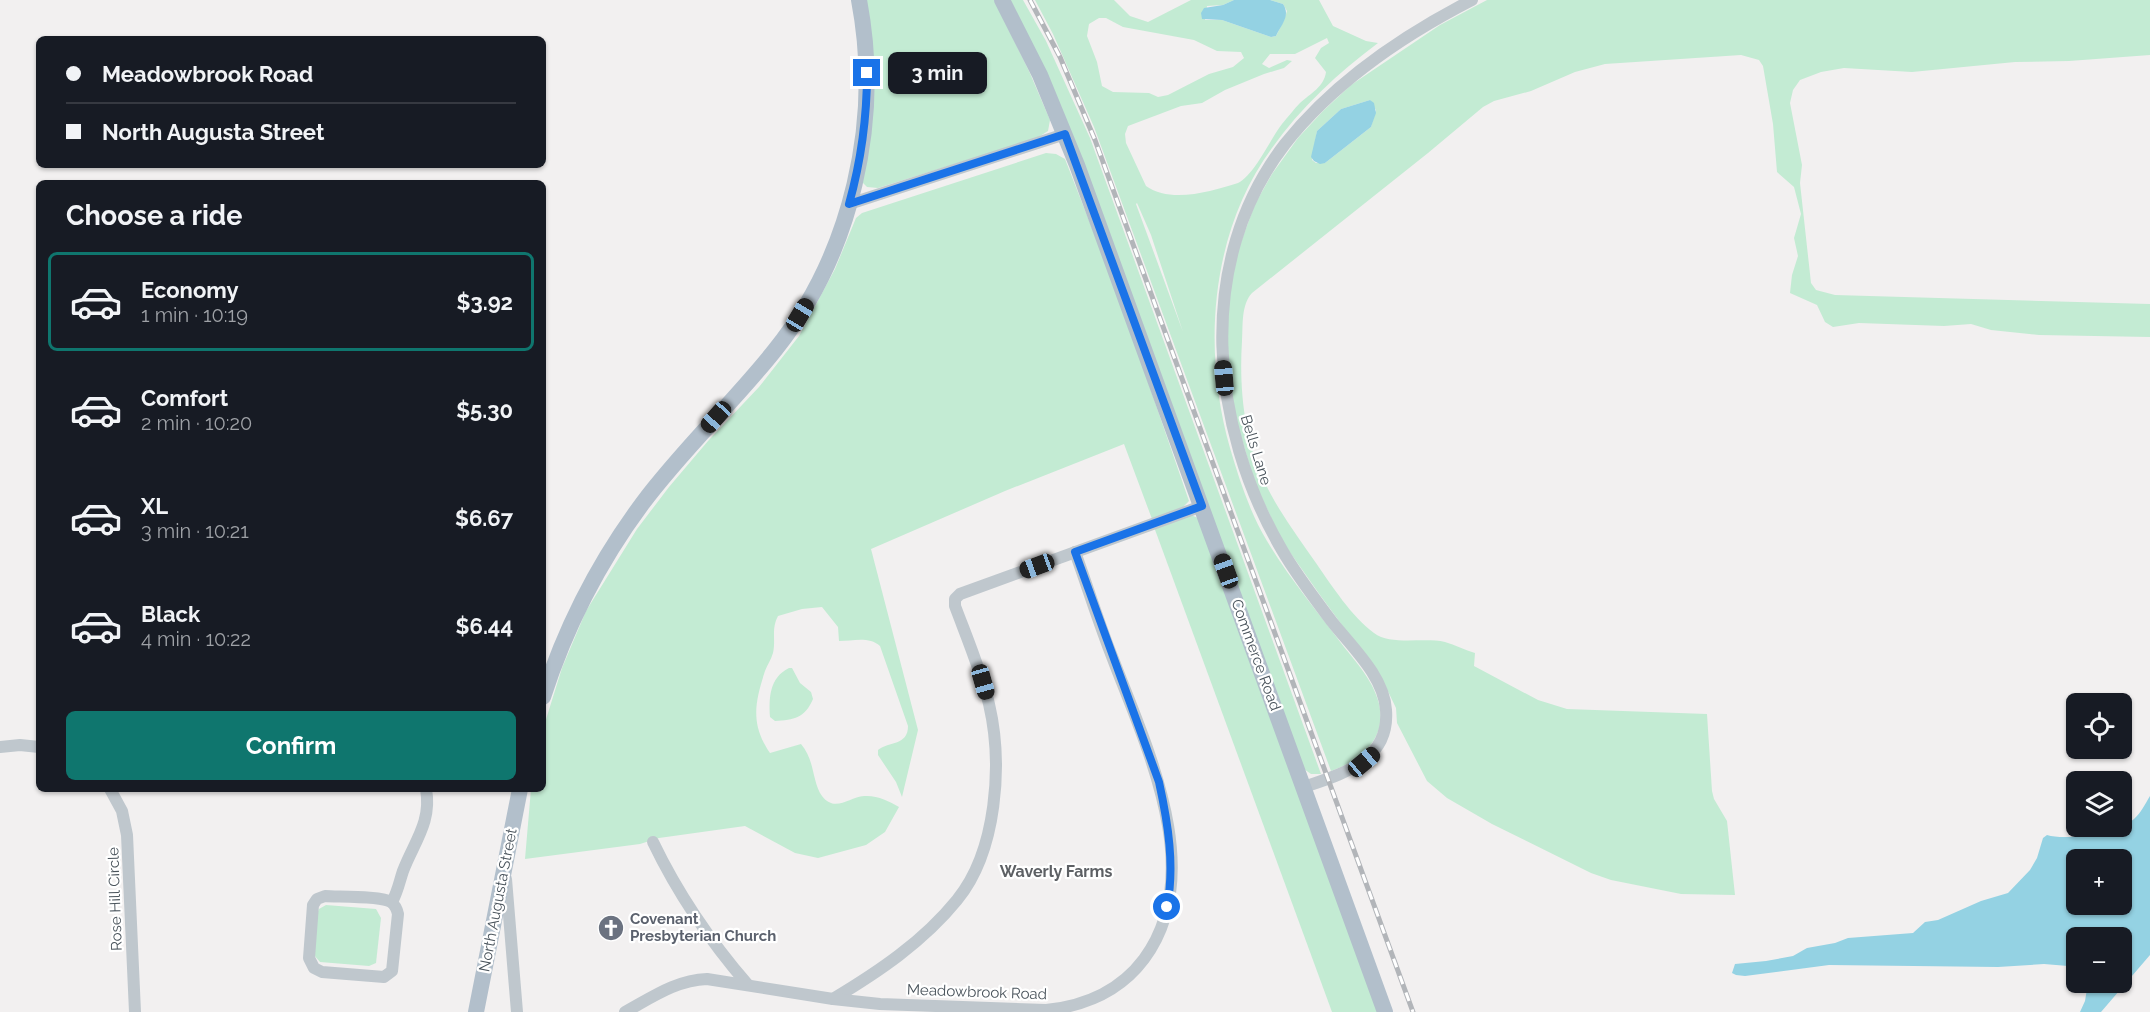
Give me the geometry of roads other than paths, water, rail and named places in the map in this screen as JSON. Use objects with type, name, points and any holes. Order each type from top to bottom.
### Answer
[{"type":"main road","points":[[546,671],[596,576],[635,514],[679,459],[776,350],[800,315],[834,248],[849,204],[862,147],[866,104],[866,54],[859,0]]},
{"type":"main road","name":"Commerce Road","points":[[1002,0],[1040,75],[1065,134],[1385,1012]]},
{"type":"main road","name":"North Augusta Street","points":[[477,1012],[519,792]]},
{"type":"street","name":"Bells Lane","points":[[1304,787],[1350,770],[1373,753],[1382,739],[1386,707],[1377,681],[1281,550],[1258,504],[1244,468],[1229,414],[1222,360],[1223,306],[1230,265],[1240,227],[1254,195],[1284,147],[1311,114],[1338,88],[1389,50],[1422,28],[1472,0]]},
{"type":"street","points":[[849,204],[1065,134]]},
{"type":"street","points":[[833,999],[896,959],[956,902],[970,879],[985,840],[993,809],[996,784],[994,730],[986,692],[955,606],[955,599],[960,594],[1202,506]]},
{"type":"street","name":"Meadowbrook Road","points":[[625,1012],[670,987],[692,980],[707,979],[880,1004],[1060,1009],[1091,1000],[1117,986],[1140,964],[1165,918],[1170,886],[1170,855],[1165,810],[1150,756],[1075,552]]},
{"type":"street","points":[[0,747],[20,745],[36,747]]},
{"type":"street","name":"Rose Hill Circle","points":[[112,792],[122,812],[127,835],[135,1012]]},
{"type":"street","points":[[392,902],[400,888],[404,870],[425,824],[428,806],[426,792]]},
{"type":"street","points":[[653,842],[688,906],[714,944],[748,985]]},
{"type":"street","points":[[505,867],[517,1012]]},
{"type":"street","points":[[325,896],[392,902],[398,914],[392,971],[384,977],[322,972],[314,968],[309,957],[312,913],[317,899],[325,896]]},
{"type":"water","points":[[1234,0],[1270,0],[1283,4],[1286,16],[1276,36],[1271,37],[1222,20],[1202,19],[1201,13],[1204,8],[1223,5]]},
{"type":"water","points":[[1370,100],[1374,103],[1376,113],[1371,127],[1325,163],[1320,164],[1314,161],[1311,157],[1317,131],[1341,109]]},
{"type":"water","points":[[2150,796],[2150,955],[2132,976],[2132,927],[2066,927],[2066,966],[1829,965],[1745,976],[1732,973],[1735,964],[1793,956],[1807,948],[1848,938],[1913,933],[1925,922],[1938,920],[1981,901],[2008,893],[2030,870],[2037,858],[2043,838],[2047,835],[2132,837],[2132,820]]},
{"type":"water","points":[[2086,993],[2117,993],[2101,1012],[2080,1012]]},
{"type":"railway","points":[[1030,0],[1060,57],[1095,140],[1413,1012]]},
{"type":"place","name":"Covenant Presbyterian Church","points":[[611,928]]},
{"type":"district","name":"Waverly Farms","points":[[1056,871]]}]
